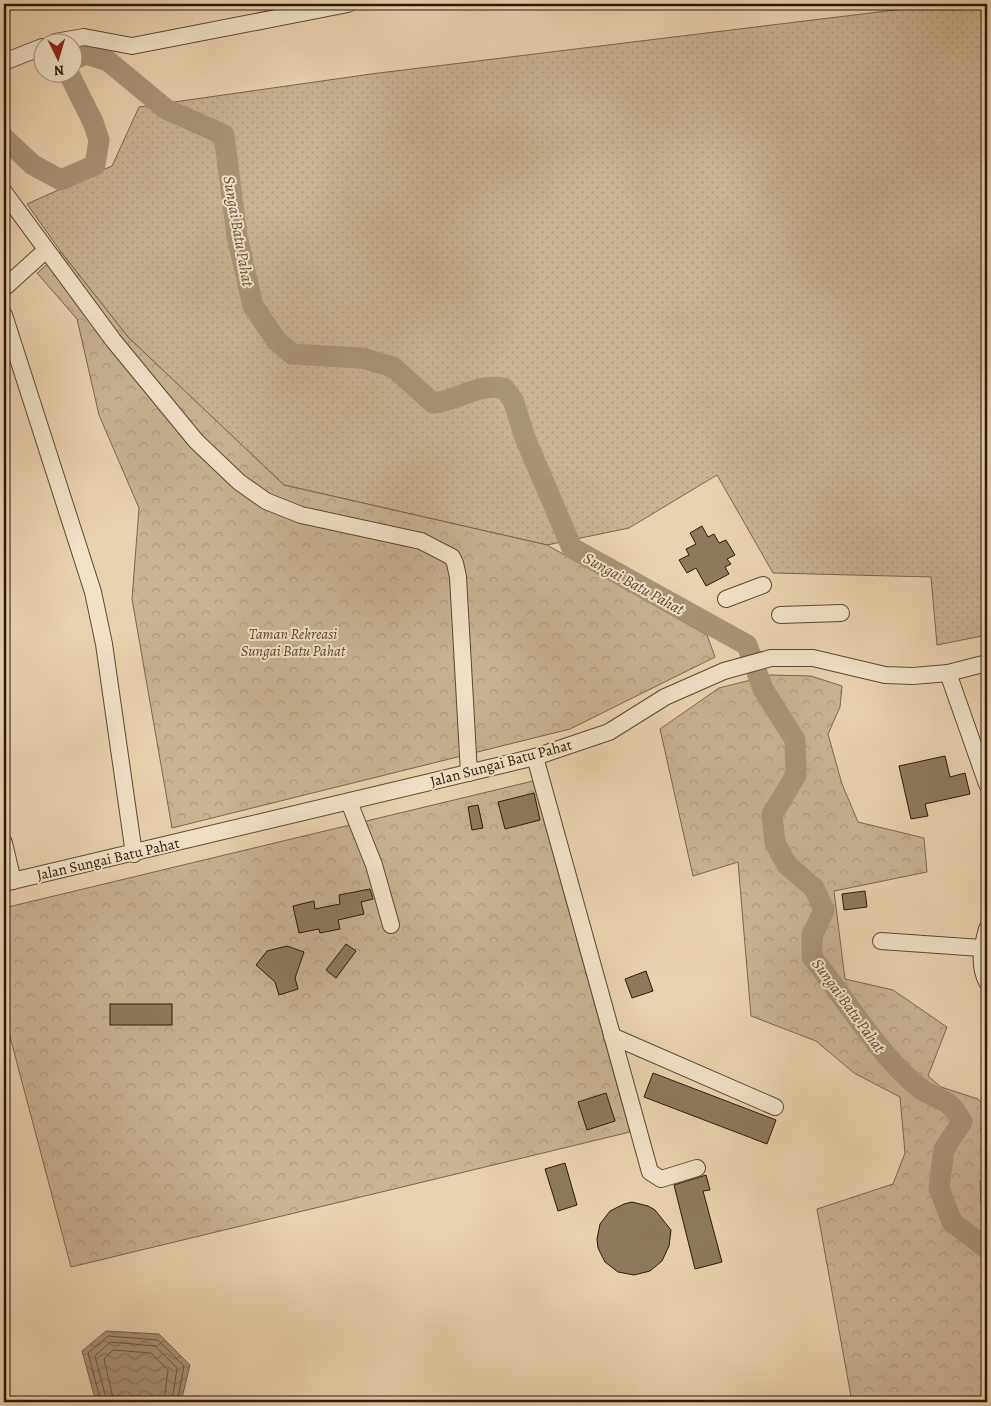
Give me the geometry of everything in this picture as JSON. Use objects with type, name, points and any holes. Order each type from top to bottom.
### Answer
[{"type":"street","points":[[82,37],[132,46],[348,4]]},
{"type":"street","points":[[5,62],[32,51]]},
{"type":"street","points":[[4,192],[45,251],[113,340],[196,441],[256,495],[301,515],[422,541],[452,558],[458,577],[469,773]]},
{"type":"street","points":[[4,288],[45,251]]},
{"type":"street","points":[[4,315],[93,592],[104,644],[134,854]]},
{"type":"street","points":[[726,599],[763,585]]},
{"type":"street","points":[[780,615],[841,613]]},
{"type":"street","name":"Jalan Sungai Batu Pahat","points":[[9,882],[535,758],[609,732],[665,697],[724,671],[772,658],[813,658],[885,675],[913,676],[948,673],[987,663]]},
{"type":"street","points":[[948,673],[987,784]]},
{"type":"street","points":[[535,758],[650,1172],[661,1178],[697,1168]]},
{"type":"street","points":[[349,802],[374,865],[391,925]]},
{"type":"street","points":[[4,843],[9,882]]},
{"type":"street","points":[[987,929],[981,948],[982,965],[987,982]]},
{"type":"street","points":[[881,941],[981,948]]},
{"type":"street","points":[[612,1036],[776,1107]]},
{"type":"green space","points":[[944,4],[987,4],[987,635],[937,645],[931,577],[773,573],[717,475],[629,528],[547,545],[284,485],[128,337],[61,252],[27,204],[112,166],[139,107],[371,74]]},
{"type":"green space","name":"Taman Rekreasi Sungai Batu Pahat","points":[[61,252],[128,337],[284,485],[547,545],[707,635],[715,657],[570,729],[172,828],[132,599],[139,508],[99,415],[77,319],[37,273]]},
{"type":"green space","points":[[771,675],[811,676],[842,686],[840,707],[828,734],[842,784],[858,822],[924,838],[927,872],[834,891],[845,979],[893,990],[947,1027],[928,1076],[941,1087],[978,1099],[987,1110],[987,1175],[980,1181],[981,1204],[987,1208],[987,1402],[852,1402],[817,1209],[893,1184],[905,1153],[900,1097],[854,1073],[816,1041],[751,1016],[738,862],[693,876],[660,729],[719,688]]},
{"type":"green space","points":[[533,781],[630,1132],[71,1267],[4,1014],[4,908]]},
{"type":"water","points":[[106,1331],[159,1334],[190,1365],[182,1398],[185,1402],[96,1402],[82,1351]]},
{"type":"building","points":[[702,526],[708,537],[714,534],[719,543],[726,540],[735,555],[727,559],[731,564],[725,567],[729,574],[706,586],[696,568],[687,573],[679,560],[689,555],[686,549],[696,544],[690,533]]},
{"type":"building","points":[[945,756],[950,777],[965,773],[970,794],[925,804],[928,816],[911,819],[899,766]]},
{"type":"building","points":[[534,793],[540,820],[505,829],[498,802]]},
{"type":"building","points":[[478,805],[483,828],[472,830],[468,807]]},
{"type":"building","points":[[370,889],[373,899],[361,902],[364,914],[338,920],[340,929],[320,933],[319,929],[299,933],[293,906],[314,901],[315,909],[340,904],[339,895]]},
{"type":"building","points":[[865,891],[867,907],[844,910],[842,894]]},
{"type":"building","points":[[346,944],[356,951],[336,978],[326,970]]},
{"type":"building","points":[[287,946],[304,952],[295,978],[298,989],[279,995],[275,982],[256,965],[267,951]]},
{"type":"building","points":[[646,971],[653,991],[632,998],[625,979]]},
{"type":"building","points":[[110,1004],[172,1004],[172,1025],[110,1025]]},
{"type":"building","points":[[653,1073],[776,1120],[767,1144],[644,1097]]},
{"type":"building","points":[[606,1093],[615,1121],[587,1130],[578,1102]]},
{"type":"building","points":[[565,1163],[577,1205],[558,1211],[545,1169]]},
{"type":"building","points":[[706,1175],[710,1190],[703,1191],[722,1262],[695,1269],[674,1185]]},
{"type":"building","points":[[632,1202],[655,1210],[671,1230],[669,1246],[662,1261],[650,1271],[634,1275],[618,1272],[605,1262],[598,1248],[597,1239],[600,1224],[610,1211]]},
{"type":"waterway","name":"Sungai Batu Pahat","points":[[82,56],[86,54],[108,61],[166,109],[224,135],[237,236],[253,306],[276,340],[292,354],[362,358],[393,367],[433,403],[442,402],[485,388],[504,388],[513,400],[525,438],[572,548],[747,645],[763,689],[795,740],[796,775],[772,815],[775,843],[787,865],[814,888],[824,910],[812,936],[812,957],[887,1056],[916,1085],[947,1102],[957,1113],[962,1122],[944,1149],[939,1188],[952,1222],[987,1249]]},
{"type":"waterway","name":"Sungai Batu Pahat","points":[[4,138],[33,165],[61,180],[95,165],[99,140],[93,122],[73,82]]}]
